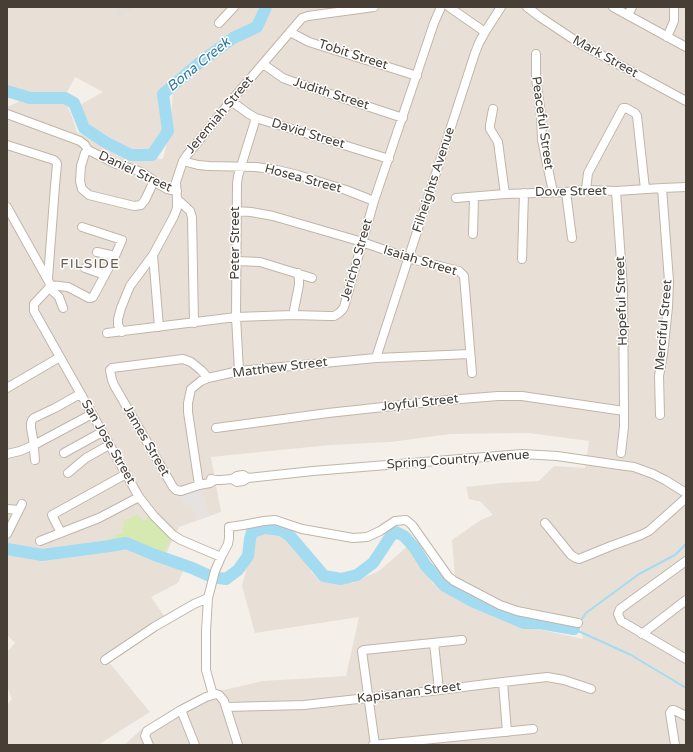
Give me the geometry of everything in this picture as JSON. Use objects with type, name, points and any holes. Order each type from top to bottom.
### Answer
[{"type":"street","points":[[219,23],[234,7]]},
{"type":"street","name":"Jeremiah Street","points":[[122,332],[118,325],[121,308],[130,286],[153,255],[174,216],[177,208],[176,182],[183,161],[190,151],[302,18],[374,7]]},
{"type":"street","name":"Jericho Street","points":[[107,333],[236,317],[293,315],[334,316],[342,310],[374,201],[434,23],[441,7]]},
{"type":"street","points":[[449,7],[485,32]]},
{"type":"street","name":"Filheights Avenue","points":[[376,358],[475,53],[485,32],[502,7]]},
{"type":"street","name":"Mark Street","points":[[527,7],[579,44],[686,101]]},
{"type":"street","points":[[613,7],[686,47]]},
{"type":"street","points":[[628,15],[632,7]]},
{"type":"street","points":[[667,37],[674,21],[674,7]]},
{"type":"street","name":"Tobit Street","points":[[290,32],[309,42],[417,76]]},
{"type":"street","name":"Peaceful Street","points":[[536,54],[536,78],[541,116],[542,140],[553,192]]},
{"type":"street","name":"Judith Street","points":[[263,64],[283,78],[403,118]]},
{"type":"street","name":"David Street","points":[[231,101],[256,118],[389,159]]},
{"type":"street","points":[[586,190],[588,173],[623,108],[635,112],[637,116],[645,189]]},
{"type":"street","points":[[493,109],[490,129],[498,142],[505,194]]},
{"type":"street","name":"Daniel Street","points":[[7,114],[80,140],[88,150],[116,164],[143,173],[177,195],[190,211],[192,217],[194,323]]},
{"type":"street","name":"Peter Street","points":[[239,371],[236,317],[237,184],[238,176],[256,118]]},
{"type":"street","points":[[7,145],[54,160],[56,162],[49,283]]},
{"type":"street","points":[[88,150],[81,166],[80,181],[82,189],[89,195],[134,206],[141,205],[154,181]]},
{"type":"street","name":"Hosea Street","points":[[183,161],[198,165],[268,168],[298,175],[346,190],[374,201]]},
{"type":"street","name":"Dove Street","points":[[456,198],[586,190],[616,191],[686,187]]},
{"type":"street","name":"Merciful Street","points":[[660,415],[660,376],[668,307],[669,281],[662,188]]},
{"type":"street","name":"Hopeful Street","points":[[616,191],[623,289],[624,427],[621,453]]},
{"type":"street","points":[[566,192],[572,238]]},
{"type":"street","points":[[522,259],[524,193]]},
{"type":"street","points":[[473,234],[474,197]]},
{"type":"street","points":[[7,207],[49,283],[59,297],[63,308]]},
{"type":"street","name":"Isaiah Street","points":[[236,211],[273,216],[362,242],[408,258],[459,271],[464,276],[472,373]]},
{"type":"street","points":[[49,283],[68,287],[91,298],[105,275],[122,240],[82,227]]},
{"type":"street","points":[[97,252],[115,256]]},
{"type":"street","points":[[153,255],[159,327]]},
{"type":"street","points":[[237,261],[260,262],[312,278]]},
{"type":"street","points":[[85,268],[105,275]]},
{"type":"street","points":[[293,315],[299,285],[298,273]]},
{"type":"street","name":"San Jose Street","points":[[49,283],[34,304],[34,311],[139,497],[154,516],[173,535],[220,557]]},
{"type":"street","name":"Matthew Street","points":[[198,482],[188,403],[191,389],[201,381],[239,371],[376,358],[470,354]]},
{"type":"street","points":[[7,388],[60,357]]},
{"type":"street","name":"James Street","points":[[198,482],[181,491],[176,490],[173,487],[114,385],[110,370],[112,368],[183,359],[191,362],[208,378]]},
{"type":"street","points":[[35,460],[31,428],[32,420],[80,394]]},
{"type":"street","name":"Joyful Street","points":[[216,428],[328,413],[498,396],[522,396],[624,411]]},
{"type":"street","points":[[7,454],[34,446],[92,414]]},
{"type":"street","points":[[64,453],[102,432]]},
{"type":"street","points":[[68,473],[86,458],[109,445]]},
{"type":"street","name":"Spring Country Avenue","points":[[198,482],[210,483],[214,480],[232,479],[243,475],[248,478],[313,471],[522,454],[557,456],[619,464],[653,474],[686,493]]},
{"type":"street","points":[[61,533],[52,515],[126,474]]},
{"type":"street","points":[[40,541],[100,518],[139,497]]},
{"type":"street","points":[[545,523],[571,554],[579,559],[649,531],[686,498]]},
{"type":"street","points":[[7,508],[21,507],[7,534]]},
{"type":"street","points":[[238,745],[224,702],[217,696],[206,670],[208,598],[220,557],[228,544],[229,528],[275,520],[302,529],[352,538],[367,537],[380,532],[395,521],[406,520],[412,525],[448,576],[454,581],[500,605],[517,611],[578,623]]},
{"type":"street","points":[[685,658],[621,621],[618,614],[620,609],[686,561]]},
{"type":"street","points":[[105,660],[154,627],[194,604],[208,598]]},
{"type":"street","points":[[642,634],[686,600]]},
{"type":"street","points":[[462,640],[364,650],[362,653],[374,745],[533,729]]},
{"type":"street","points":[[434,643],[439,690]]},
{"type":"street","name":"Kapisanan Street","points":[[226,707],[304,705],[547,677],[564,680],[591,689]]},
{"type":"street","points":[[504,682],[507,732]]},
{"type":"street","points":[[149,745],[145,736],[147,731],[181,710],[217,696]]},
{"type":"street","points":[[181,710],[195,745]]},
{"type":"street","points":[[675,745],[670,713],[674,710],[686,716]]},
{"type":"shaded area","points":[[7,7],[258,7],[259,17],[248,28],[237,34],[160,92],[166,130],[148,153],[130,153],[93,131],[78,106],[103,92],[75,77],[65,96],[32,97],[7,87]]},
{"type":"shaded area","points":[[115,7],[136,7],[119,17]]},
{"type":"shaded area","points":[[273,7],[686,7],[686,745],[124,745],[144,727],[219,691],[263,681],[346,676],[359,617],[255,633],[242,586],[256,533],[278,530],[303,557],[312,573],[323,582],[352,583],[379,571],[408,546],[413,549],[433,584],[519,625],[583,639],[579,620],[527,610],[484,596],[455,578],[452,540],[481,520],[493,515],[480,501],[469,499],[466,487],[539,481],[554,466],[585,468],[589,441],[529,433],[450,434],[391,442],[330,445],[211,457],[221,512],[179,527],[165,556],[126,541],[49,551],[7,546],[7,107],[20,101],[64,100],[71,114],[77,132],[129,157],[163,159],[170,131],[173,93],[219,53],[235,42],[259,30]]},
{"type":"shaded area","points":[[201,488],[210,516],[197,520],[191,504],[184,506],[180,495]]},
{"type":"shaded area","points":[[125,547],[183,571],[178,583],[151,597],[165,617],[108,661],[150,712],[98,745],[7,745],[7,705],[12,699],[7,687],[7,652],[15,643],[7,635],[7,553],[40,558]]},
{"type":"green space","points":[[137,515],[144,521],[149,517],[171,540],[163,554],[134,542],[124,540],[108,543],[107,539],[123,533],[121,528],[124,527],[123,521]]},
{"type":"waterway","name":"Bona Creek","points":[[7,91],[30,98],[65,98],[74,103],[84,128],[105,142],[131,155],[152,155],[168,131],[163,94],[198,64],[233,38],[257,27],[266,7]]},
{"type":"waterway","points":[[7,549],[42,555],[126,543],[212,577],[226,579],[238,570],[248,556],[252,532],[264,528],[283,531],[290,536],[324,576],[341,579],[357,575],[373,563],[390,537],[396,532],[404,536],[414,547],[426,566],[445,586],[472,601],[524,623],[539,623],[574,629]]},
{"type":"waterway","points":[[580,622],[586,613],[639,574],[675,555],[686,544]]},
{"type":"waterway","points":[[577,626],[574,629],[631,655],[686,688]]},
{"type":"district","name":"FILSIDE","points":[[90,264]]}]
